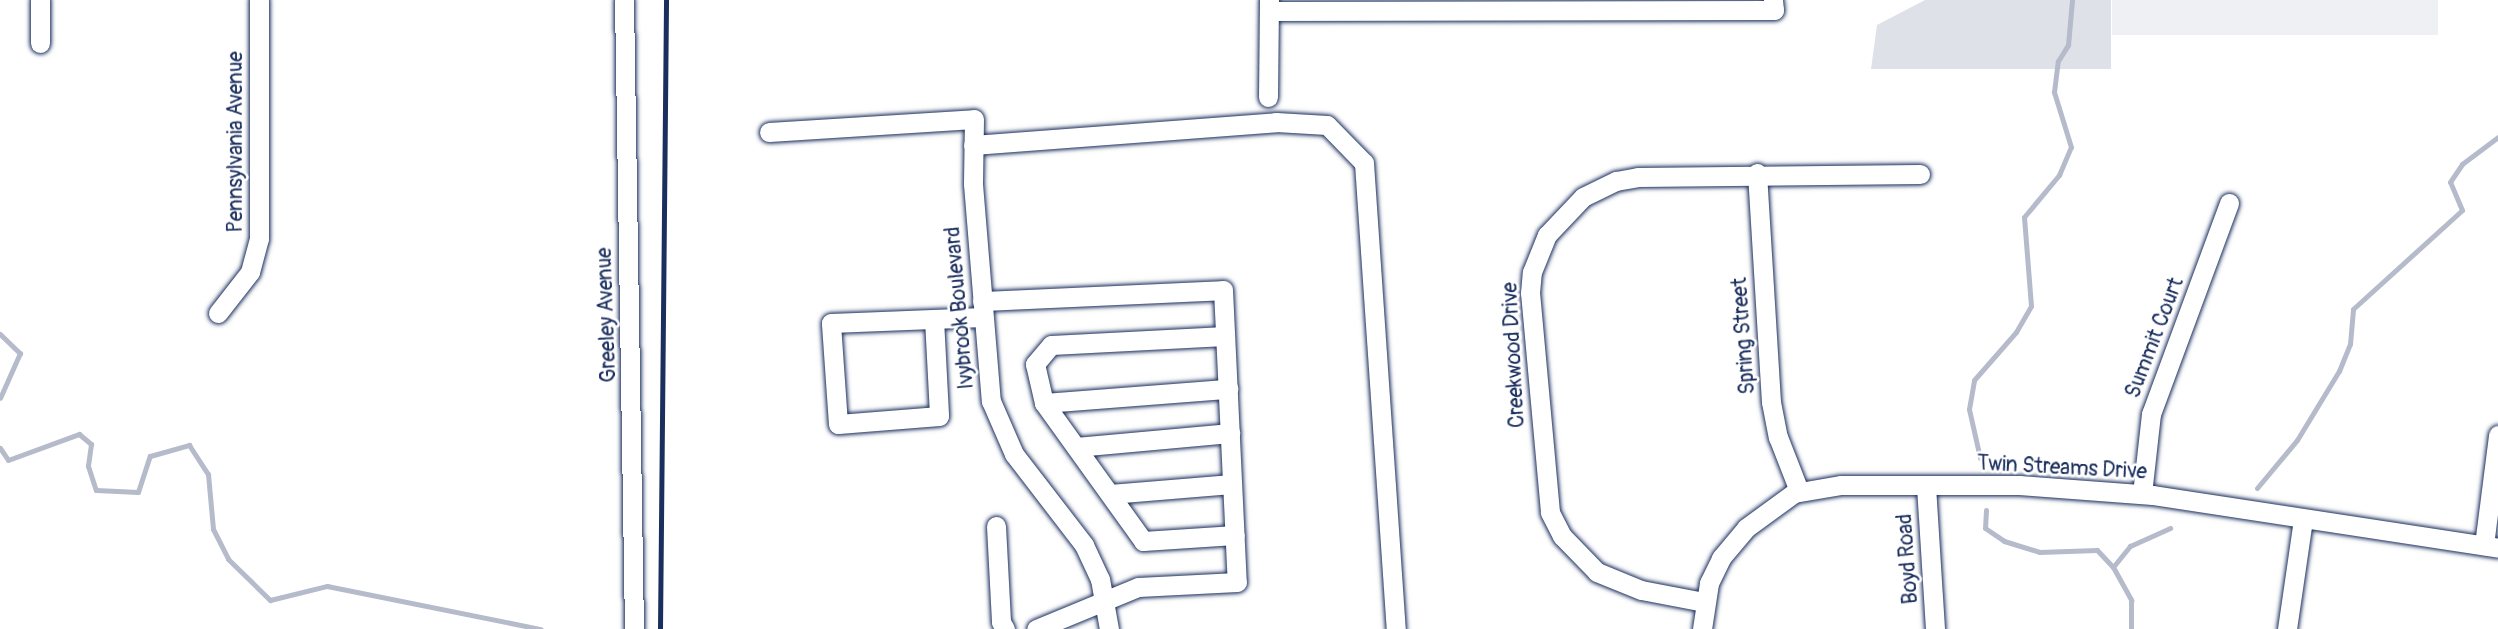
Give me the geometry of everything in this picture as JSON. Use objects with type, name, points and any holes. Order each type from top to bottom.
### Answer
[{"type":"street","points":[[40,0],[40,43]]},
{"type":"street","name":"Pennsylvania Avenue","points":[[218,313],[250,272],[260,239],[259,0]]},
{"type":"street","name":"Greeley Avenue","points":[[624,0],[634,629]]},
{"type":"street","points":[[1268,97],[1269,5],[1773,10],[1773,0]]},
{"type":"street","name":"Ivybrook Boulevard","points":[[769,132],[974,119],[973,145],[988,386],[1004,435],[1084,545],[1106,600],[1109,629]]},
{"type":"street","points":[[973,145],[1276,122],[1327,125],[1364,163],[1396,629]]},
{"type":"street","name":"Creekwood Drive","points":[[1704,602],[1615,580],[1578,556],[1562,536],[1545,495],[1530,293],[1532,272],[1547,236],[1563,213],[1599,187],[1638,177],[1757,173],[1920,174]]},
{"type":"street","name":"Spring Street","points":[[1757,173],[1771,402],[1778,437],[1799,491]]},
{"type":"street","name":"Summit Court","points":[[2142,494],[2151,414],[2229,203]]},
{"type":"street","points":[[934,319],[939,416],[838,424],[831,323],[934,319],[983,309],[1223,290],[1237,582],[1138,587],[1035,629]]},
{"type":"street","points":[[1225,336],[1051,345],[1035,363],[1044,402],[1143,541],[1235,536]]},
{"type":"street","points":[[1044,402],[1228,389]]},
{"type":"street","points":[[1076,447],[1230,433]]},
{"type":"street","points":[[2491,547],[2498,435]]},
{"type":"street","points":[[1110,494],[1232,484]]},
{"type":"street","name":"Twin Streams Drive","points":[[1702,629],[1704,602],[1721,558],[1735,540],[1762,514],[1799,491],[1841,485],[2020,485],[2142,494],[2491,547]]},
{"type":"street","name":"Boyd Road","points":[[1926,486],[1935,629]]},
{"type":"street","points":[[2287,629],[2303,519]]},
{"type":"street","points":[[996,526],[1001,622],[1005,629]]},
{"type":"shaded area","points":[[1925,0],[2111,0],[2111,69],[1871,69],[1877,25]]},
{"type":"shaded area","points":[[2112,0],[2438,0],[2438,35],[2112,35]]},
{"type":"waterway","points":[[1980,458],[1969,409],[1974,380],[2016,332],[2031,306],[2024,217],[2059,175],[2071,147],[2054,92],[2058,61],[2068,45],[2072,0]]},
{"type":"waterway","points":[[2257,488],[2297,440],[2339,371],[2350,344],[2353,309],[2462,210],[2450,182],[2462,164],[2498,137]]},
{"type":"waterway","points":[[0,334],[20,353],[0,398]]},
{"type":"waterway","points":[[0,448],[8,460],[79,434],[91,444],[88,466],[96,490],[138,492],[150,456],[189,445],[208,474],[213,529],[228,559],[270,600],[327,586],[541,629]]},
{"type":"waterway","points":[[1986,510],[1985,528],[2004,541],[2039,552],[2097,550],[2113,567],[2131,600],[2131,629]]},
{"type":"waterway","points":[[2113,567],[2130,546],[2170,528]]},
{"type":"railway","points":[[660,629],[666,0]]}]
